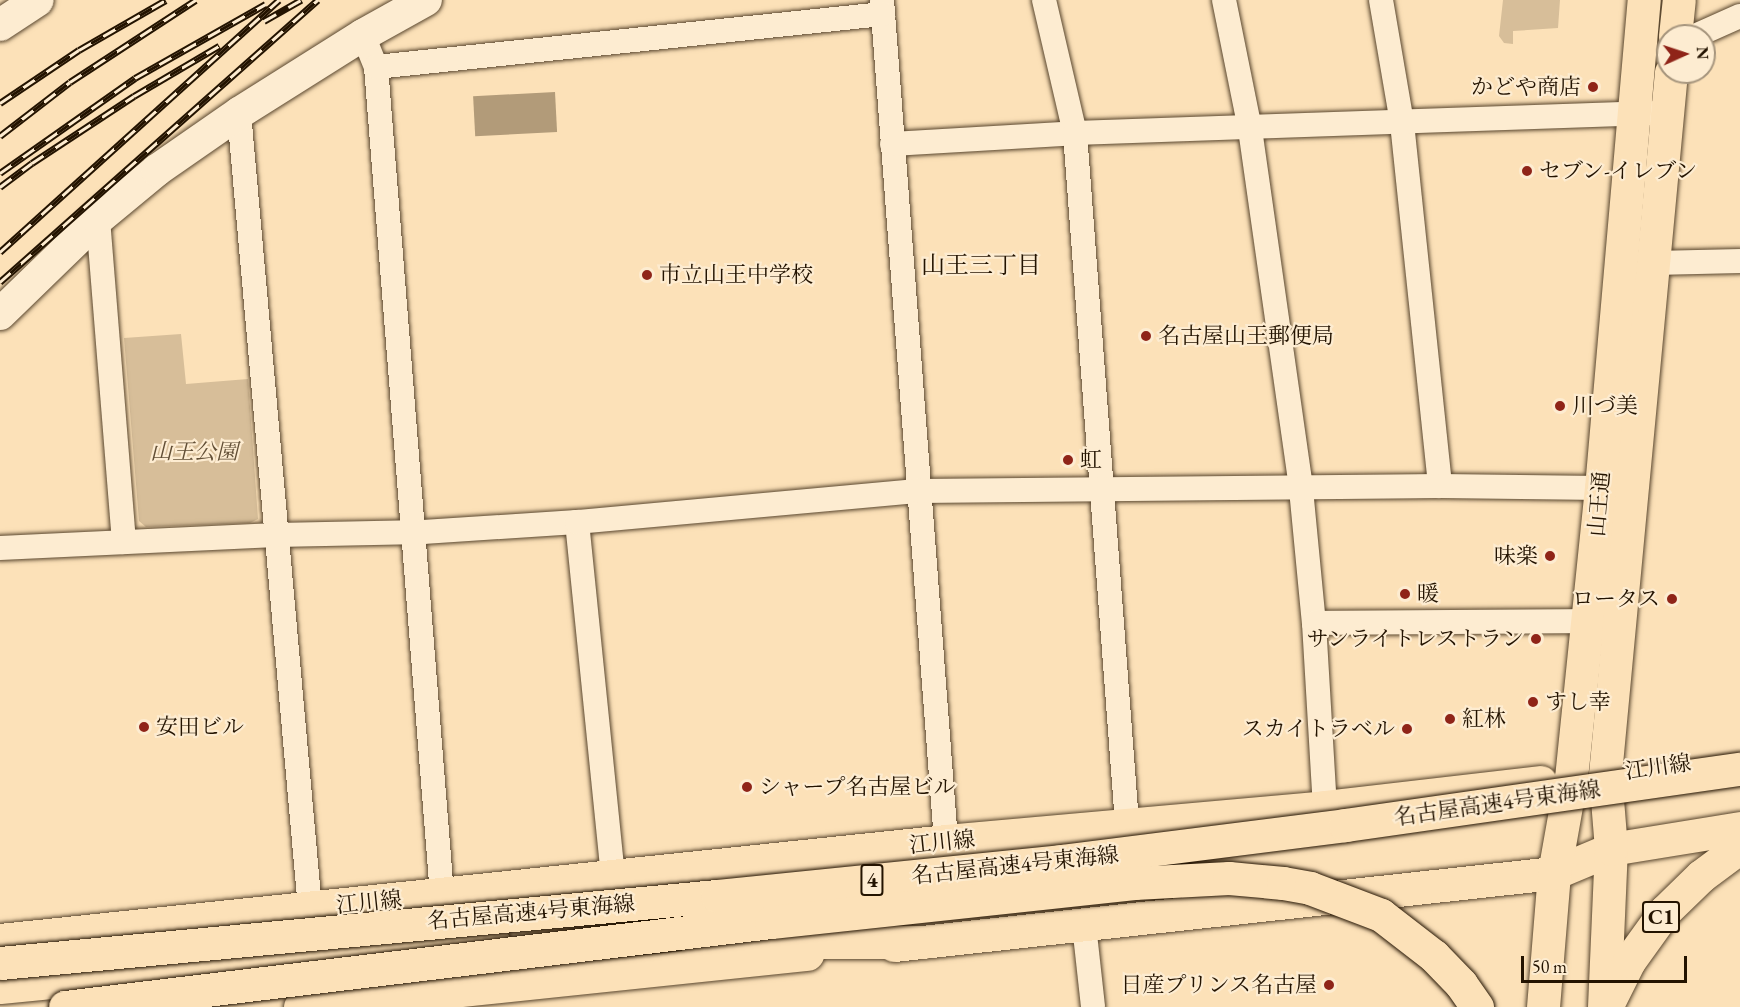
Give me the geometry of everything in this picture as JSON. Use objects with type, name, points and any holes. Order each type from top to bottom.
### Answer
[{"type":"main road","name":"山王通","points":[[1543,1007],[1554,873],[1571,778],[1588,621],[1644,0]]},
{"type":"main road","points":[[1676,24],[1679,0]]},
{"type":"main road","name":"山王通","points":[[1605,1007],[1611,849],[1605,774],[1655,263],[1670,84]]},
{"type":"main road","name":"江川線","points":[[0,940],[946,841],[1325,807],[1740,756]]},
{"type":"main road","name":"名古屋高速4号東海線","points":[[0,963],[717,896],[1060,861],[1345,825],[1740,769]]},
{"type":"main road","points":[[300,1007],[1554,873],[1611,849],[1740,828]]},
{"type":"main road","name":"C1","points":[[1605,1007],[1629,961],[1665,911],[1701,876],[1740,847]]},
{"type":"main road","name":"名古屋高速4号東海線","points":[[65,1007],[771,922],[1134,883],[1229,878],[1310,888],[1381,915],[1434,956],[1461,984],[1477,1007]]},
{"type":"main road","points":[[0,987],[462,943],[923,942]]},
{"type":"street","points":[[0,25],[38,0]]},
{"type":"street","points":[[0,314],[98,219],[157,170],[239,113],[363,35],[426,0]]},
{"type":"street","points":[[1044,0],[1075,133],[1127,823]]},
{"type":"street","points":[[1224,0],[1250,129],[1301,489],[1314,623],[1325,807]]},
{"type":"street","points":[[1381,0],[1402,123],[1440,486]]},
{"type":"street","points":[[376,67],[882,7],[946,841]]},
{"type":"street","points":[[1716,27],[1740,16]]},
{"type":"street","points":[[363,35],[376,67],[442,895]]},
{"type":"street","points":[[239,113],[310,908]]},
{"type":"street","points":[[892,144],[1075,133],[1250,129],[1666,113]]},
{"type":"street","points":[[98,219],[124,542]]},
{"type":"street","points":[[1655,263],[1740,261]]},
{"type":"street","points":[[0,548],[276,535],[412,533],[577,522],[920,491],[1440,486],[1601,488]]},
{"type":"street","points":[[577,522],[613,877]]},
{"type":"street","points":[[1314,623],[1588,621]]},
{"type":"street","points":[[1084,925],[1093,1007]]},
{"type":"green space","points":[[1503,0],[1560,0],[1558,28],[1513,31],[1513,44],[1504,43],[1499,36]]},
{"type":"green space","name":"山王公園","points":[[181,334],[186,384],[248,379],[258,519],[250,523],[146,527],[139,521],[124,338]]},
{"type":"shaded area","points":[[555,92],[557,132],[475,136],[473,96]]},
{"type":"railway","points":[[0,103],[79,50],[166,0]]},
{"type":"railway","points":[[0,136],[70,82],[196,0]]},
{"type":"railway","points":[[0,252],[279,0]]},
{"type":"railway","points":[[264,21],[301,0]]},
{"type":"railway","points":[[0,282],[318,0]]},
{"type":"railway","points":[[0,173],[135,78],[266,4]]},
{"type":"railway","points":[[0,187],[32,163],[134,96],[219,46]]},
{"type":"place","name":"かどや商店","points":[[1593,87]]},
{"type":"place","name":"セブン-イレブン","points":[[1527,171]]},
{"type":"place","name":"市立山王中学校","points":[[647,275]]},
{"type":"place","name":"名古屋山王郵便局","points":[[1146,336]]},
{"type":"place","name":"川づ美","points":[[1560,406]]},
{"type":"place","name":"虹","points":[[1068,460]]},
{"type":"place","name":"味楽","points":[[1550,556]]},
{"type":"place","name":"暖","points":[[1405,594]]},
{"type":"place","name":"ロータス","points":[[1672,599]]},
{"type":"place","name":"サンライトレストラン","points":[[1536,639]]},
{"type":"place","name":"すし幸","points":[[1533,702]]},
{"type":"place","name":"紅林","points":[[1450,719]]},
{"type":"place","name":"安田ビル","points":[[144,727]]},
{"type":"place","name":"スカイトラベル","points":[[1407,729]]},
{"type":"place","name":"シャープ名古屋ビル","points":[[747,787]]},
{"type":"place","name":"日産プリンス名古屋","points":[[1329,985]]},
{"type":"district","name":"山王三丁目","points":[[981,265]]}]
